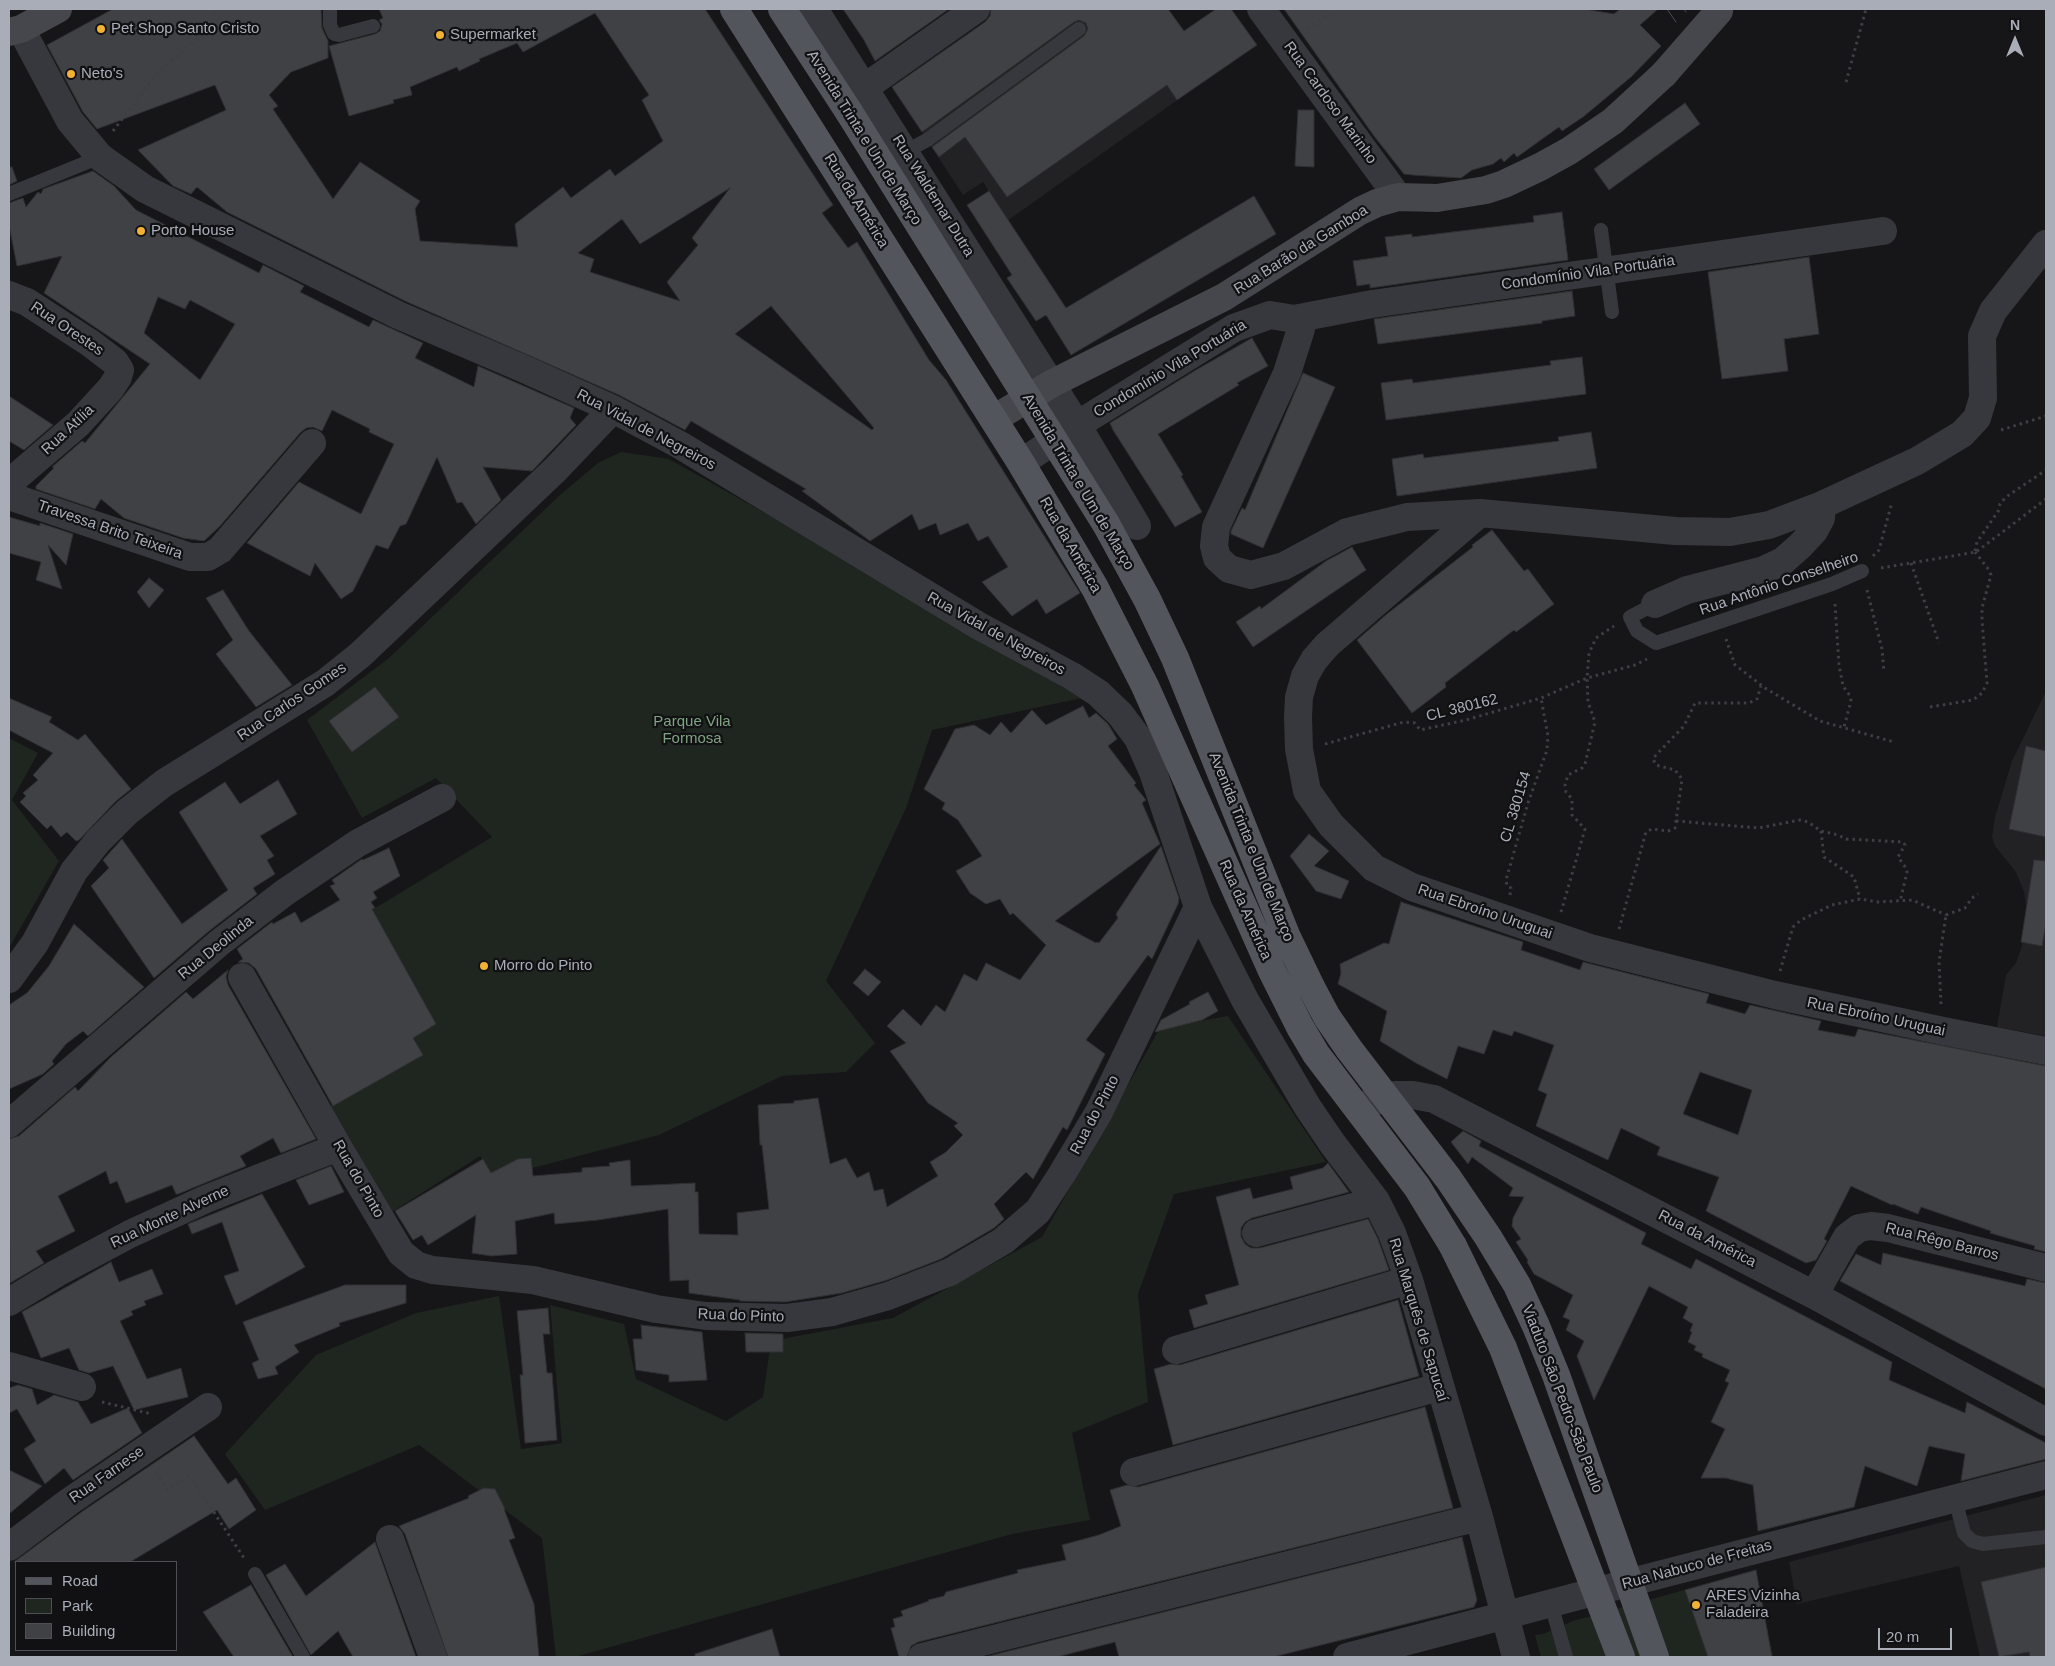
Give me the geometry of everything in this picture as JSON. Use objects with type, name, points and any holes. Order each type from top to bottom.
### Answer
[{"type":"main road","name":"Rua da América","points":[[734,9],[994,419],[1095,588],[1145,686],[1272,971],[1300,1027],[1316,1054],[1417,1187],[1453,1246],[1503,1348],[1621,1657]]},
{"type":"main road","name":"Avenida Trinta e Um de Março","points":[[782,9],[849,112],[1106,524],[1147,599],[1174,658],[1286,935],[1311,987]]},
{"type":"main road","name":"Viaduto São Pedro-São Paulo","points":[[1311,987],[1327,1017],[1349,1049],[1448,1178],[1517,1284],[1556,1375],[1655,1657]]},
{"type":"street","points":[[15,30],[58,9]]},
{"type":"street","name":"Rua Waldemar Dutra","points":[[814,9],[1077,425],[1137,526]]},
{"type":"street","points":[[864,88],[976,9]]},
{"type":"street","name":"Rua Cardoso Marinho","points":[[1261,9],[1398,197]]},
{"type":"street","name":"Rua Barão da Gamboa","points":[[994,419],[1051,384],[1224,297],[1360,211],[1377,203],[1398,197],[1437,198],[1458,196],[1504,184],[1540,167],[1614,121],[1664,74],[1720,10]]},
{"type":"street","name":"Rua Vidal de Negreiros","points":[[15,30],[70,121],[105,145],[122,174],[163,199],[398,315],[613,409],[680,445],[970,621],[1072,676],[1098,693],[1120,714],[1138,738],[1153,772],[1198,906]]},
{"type":"street","name":"Condomínio Vila Portuária","points":[[1021,463],[1077,425],[1234,328],[1270,315],[1294,318],[1372,304],[1883,231]]},
{"type":"street","points":[[1294,318],[1301,329],[1287,373],[1216,527],[1214,546],[1217,558],[1229,569],[1251,575],[1284,566],[1347,532],[1407,517],[1480,514],[1675,531],[1730,532],[1769,525],[1822,505],[1917,461],[1962,434],[1977,418],[1983,398],[1982,336],[1993,311],[2046,244]]},
{"type":"street","name":"Rua Orestes","points":[[10,290],[90,343],[115,362],[120,370]]},
{"type":"street","name":"Rua Atília","points":[[9,483],[78,424],[111,388],[120,370]]},
{"type":"street","name":"Rua Carlos Gomes","points":[[9,979],[34,943],[74,870],[127,812],[164,783],[325,683],[360,655],[555,470],[613,409]]},
{"type":"street","name":"Travessa Brito Teixeira","points":[[9,496],[190,557],[208,557],[220,550],[312,443]]},
{"type":"street","points":[[1655,604],[1687,590],[1764,570],[1783,561],[1814,531],[1821,518],[1822,505]]},
{"type":"street","name":"Rua Ebroíno Uruguai","points":[[1480,514],[1327,645],[1314,660],[1305,676],[1299,697],[1299,749],[1304,782],[1315,803],[1331,826],[1374,868],[1412,887],[1590,948],[1775,995],[1943,1032],[2046,1051]]},
{"type":"street","name":"Rua Deolinda","points":[[9,1124],[219,943],[284,893],[358,843],[442,798]]},
{"type":"street","name":"Rua do Pinto","points":[[242,977],[401,1253],[416,1265],[432,1270],[533,1280],[656,1309],[706,1316],[787,1318],[832,1312],[888,1296],[950,1272],[1004,1241],[1038,1211],[1099,1112],[1198,906]]},
{"type":"street","name":"Rua Marquês de Sapucaí","points":[[1198,906],[1245,1000],[1287,1072],[1332,1143],[1376,1201],[1392,1233],[1409,1280],[1439,1387],[1479,1517],[1516,1657]]},
{"type":"street","name":"Rua da América","points":[[1358,1107],[1395,1095],[1413,1094],[1434,1099],[1814,1295],[2046,1422]]},
{"type":"street","name":"Rua Monte Alverne","points":[[9,1302],[56,1273],[130,1234],[206,1198],[338,1146]]},
{"type":"street","points":[[1256,1233],[1376,1201]]},
{"type":"street","name":"Rua Rêgo Barros","points":[[1814,1295],[1847,1237],[1858,1228],[1871,1226],[1888,1228],[2046,1268]]},
{"type":"street","points":[[1176,1350],[1409,1280]]},
{"type":"street","points":[[9,1366],[82,1387]]},
{"type":"street","points":[[1134,1472],[1439,1387]]},
{"type":"street","name":"Rua Farnese","points":[[9,1548],[70,1501],[208,1407]]},
{"type":"street","name":"Rua Nabuco de Freitas","points":[[1347,1657],[1643,1578],[2046,1475]]},
{"type":"street","points":[[922,1657],[1479,1517]]},
{"type":"street","points":[[390,1539],[433,1657]]},
{"type":"lane","points":[[330,9],[330,25],[334,34],[339,35],[373,26]]},
{"type":"lane","points":[[905,152],[927,140],[1079,29]]},
{"type":"lane","points":[[9,194],[105,145]]},
{"type":"lane","points":[[1601,230],[1612,312]]},
{"type":"lane","name":"Rua Antônio Conselheiro","points":[[1656,643],[1725,621],[1862,571]]},
{"type":"lane","points":[[1655,604],[1630,617],[1637,631],[1656,643]]},
{"type":"lane","points":[[1954,1499],[1964,1534],[1972,1541],[1983,1544],[2046,1537]]},
{"type":"lane","points":[[255,1574],[304,1657]]},
{"type":"lane","points":[[1551,1604],[1566,1657]]},
{"type":"path","points":[[105,145],[157,73],[220,20],[211,9]]},
{"type":"path","points":[[1301,34],[1336,9]]},
{"type":"path","points":[[1846,82],[1866,9]]},
{"type":"path","points":[[1930,707],[1974,700],[1982,693],[1987,683],[1982,614],[1990,575],[1989,570],[1975,552],[1977,542],[2006,497],[2046,470]]},
{"type":"path","points":[[1879,550],[1894,495]]},
{"type":"path","name":"Rua Antônio Conselheiro","points":[[1862,571],[1975,552],[2046,498]]},
{"type":"path","points":[[1910,563],[1939,643]]},
{"type":"path","points":[[1862,571],[1882,649],[1884,672]]},
{"type":"path","points":[[1838,581],[1840,595],[1835,605],[1839,665],[1843,686],[1851,701],[1844,727]]},
{"type":"path","points":[[1554,935],[1585,829],[1572,815],[1572,799],[1566,792],[1564,785],[1568,775],[1582,768],[1585,764],[1595,722],[1594,715],[1589,708],[1586,678],[1589,653],[1596,638],[1630,617]]},
{"type":"path","points":[[1725,621],[1725,633],[1733,662],[1739,670],[1761,686],[1820,721],[1894,742]]},
{"type":"path","name":"CL 380162","points":[[1323,744],[1404,722],[1415,723],[1420,730],[1424,730],[1541,698],[1586,678],[1643,662],[1649,658],[1656,643]]},
{"type":"path","points":[[1618,933],[1646,832],[1652,829],[1672,830],[1675,828],[1682,779],[1675,770],[1656,765],[1653,759],[1684,726],[1695,704],[1749,704],[1757,698],[1761,686]]},
{"type":"path","name":"CL 380154","points":[[1504,920],[1511,890],[1507,886],[1506,880],[1528,803],[1547,750],[1548,736],[1541,698]]},
{"type":"path","points":[[1676,821],[1759,828],[1800,820],[1808,822],[1821,831],[1846,839],[1904,843],[1898,855],[1907,870],[1900,902]]},
{"type":"path","points":[[1821,831],[1824,857],[1854,878],[1860,899]]},
{"type":"path","points":[[1779,977],[1792,927],[1801,920],[1832,904],[1860,899],[1900,902],[1912,900],[1946,915],[1965,908],[1972,898],[1978,894]]},
{"type":"path","points":[[1940,986],[1939,962],[1946,915]]},
{"type":"path","points":[[144,1450],[167,1490],[190,1476],[255,1574]]},
{"type":"shaded area","points":[[1090,9],[1130,9],[1183,96],[1007,221],[983,182],[963,195],[920,129]]},
{"type":"shaded area","points":[[2046,691],[2046,1036],[1997,1027],[2006,975],[2016,963],[2022,946],[2026,905],[2024,892],[2016,872],[1995,846],[1992,837],[1995,817],[2012,761]]},
{"type":"shaded area","points":[[2046,1495],[2046,1657],[1980,1657],[1959,1566],[1797,1604],[1789,1562]]},
{"type":"green space","name":"Parque Vila Formosa","points":[[621,452],[669,459],[1091,696],[932,730],[906,808],[826,981],[875,1043],[846,1072],[782,1076],[659,1135],[494,1178],[480,1156],[384,1217],[324,1110],[413,1051],[349,924],[492,837],[436,778],[362,818],[307,720],[389,658],[560,495],[598,463]]},
{"type":"green space","points":[[9,738],[38,753],[12,800],[59,861],[9,948]]},
{"type":"green space","points":[[1228,1016],[1326,1162],[1174,1194],[1138,1294],[1148,1402],[1072,1433],[1090,1520],[1012,1534],[575,1657],[556,1657],[542,1538],[419,1445],[265,1510],[225,1454],[316,1355],[416,1313],[499,1296],[521,1449],[562,1443],[550,1305],[624,1324],[636,1379],[726,1421],[763,1397],[771,1341],[893,1318],[1042,1237],[1160,1028]]},
{"type":"green space","name":"ARES Vizinha Faladeira","points":[[1756,1570],[1773,1657],[1541,1657],[1535,1635],[1543,1634],[1573,1621]]},
{"type":"building","points":[[113,9],[321,9],[322,28],[328,41],[328,58],[291,72],[269,95],[278,106],[273,109],[333,199],[360,162],[420,201],[415,209],[420,241],[518,247],[515,224],[563,187],[571,198],[610,169],[615,176],[663,141],[642,100],[649,95],[595,13],[523,52],[517,43],[479,59],[480,61],[459,71],[457,67],[410,87],[412,95],[393,100],[394,103],[349,116],[329,46],[380,31],[382,24],[379,20],[383,18],[379,9],[705,9],[833,205],[822,213],[848,248],[857,242],[929,360],[946,380],[1080,593],[1046,614],[1037,599],[1012,616],[982,582],[1008,567],[988,536],[978,541],[968,523],[940,535],[936,523],[919,530],[912,514],[870,541],[802,491],[806,489],[691,421],[685,430],[619,395],[405,301],[227,212],[197,187],[191,194],[173,186],[138,150],[226,110],[215,85],[97,129],[83,112],[47,45]],"holes":[[[730,188],[692,238],[698,245],[667,282],[680,301],[590,272],[594,259],[578,253],[622,219],[640,244]],[[771,306],[874,428],[872,430],[735,334]]]},
{"type":"building","points":[[843,9],[949,9],[875,61],[864,40]]},
{"type":"building","points":[[991,9],[1168,9],[1184,31],[1216,9],[1231,9],[1257,45],[1177,100],[1167,85],[1007,197],[965,137],[939,157],[932,147],[1084,36],[1088,29],[1086,23],[1079,20],[1074,22],[922,132],[892,87],[985,22],[990,16]]},
{"type":"building","points":[[1284,9],[1584,9],[1614,14],[1620,9],[1658,9],[1640,25],[1661,46],[1631,77],[1583,117],[1562,131],[1559,127],[1517,157],[1514,153],[1504,162],[1501,158],[1493,164],[1472,170],[1461,178],[1413,175],[1404,174],[1374,136]]},
{"type":"building","points":[[1685,103],[1700,124],[1609,190],[1594,169]]},
{"type":"building","points":[[1298,110],[1314,110],[1314,167],[1295,166]]},
{"type":"building","points":[[9,167],[12,167],[17,181],[9,185]]},
{"type":"building","points":[[93,171],[114,186],[136,210],[259,273],[263,265],[304,286],[300,292],[369,327],[373,320],[423,343],[415,358],[474,387],[478,366],[574,408],[570,418],[576,425],[532,471],[483,467],[501,500],[476,524],[462,502],[457,503],[437,457],[406,524],[400,526],[388,549],[376,545],[353,591],[341,599],[315,563],[310,576],[247,543],[299,482],[361,514],[394,444],[369,432],[370,429],[332,410],[322,431],[313,427],[306,428],[300,433],[220,526],[204,541],[183,538],[124,518],[101,499],[95,509],[36,489],[36,486],[54,468],[52,467],[82,441],[85,443],[150,364],[44,293],[62,256],[17,266],[9,225],[9,203],[23,198],[26,207],[38,192],[41,194],[43,189]],"holes":[[[158,297],[185,309],[190,300],[235,324],[200,380],[144,333]]]},
{"type":"building","points":[[989,191],[1066,308],[1254,196],[1276,234],[1071,355],[1046,315],[1036,321],[1007,278],[1012,275],[967,205]]},
{"type":"building","points":[[1562,212],[1568,260],[1370,288],[1370,284],[1357,286],[1353,261],[1388,256],[1385,237],[1412,234],[1412,237],[1534,222],[1533,216]]},
{"type":"building","points":[[1809,257],[1819,334],[1784,339],[1788,371],[1722,379],[1708,272]]},
{"type":"building","points":[[1572,291],[1575,316],[1542,321],[1542,323],[1378,344],[1374,319]]},
{"type":"building","points":[[1252,338],[1268,366],[1237,383],[1239,385],[1158,434],[1183,475],[1181,476],[1202,512],[1175,527],[1110,423]]},
{"type":"building","points":[[1582,357],[1586,394],[1386,420],[1381,383],[1412,379],[1413,383],[1551,365],[1550,361]]},
{"type":"building","points":[[1303,373],[1335,387],[1263,548],[1231,534],[1231,531],[1242,508],[1245,510]]},
{"type":"building","points":[[9,396],[53,425],[24,450],[9,441]]},
{"type":"building","points":[[1591,432],[1597,468],[1397,496],[1392,459],[1423,454],[1424,458],[1559,441],[1558,437]]},
{"type":"building","points":[[9,517],[40,526],[40,523],[73,534],[66,565],[48,545],[62,589],[36,580],[41,562],[9,553]]},
{"type":"building","points":[[1492,530],[1524,571],[1528,569],[1554,604],[1516,632],[1514,630],[1445,683],[1446,687],[1412,713],[1357,640]]},
{"type":"building","points":[[1352,547],[1366,570],[1253,647],[1236,622],[1260,606],[1261,609],[1326,561]]},
{"type":"building","points":[[149,578],[164,590],[149,608],[137,592]]},
{"type":"building","points":[[223,590],[249,631],[292,685],[256,707],[216,654],[233,640],[206,598]]},
{"type":"building","points":[[375,687],[399,717],[352,752],[329,721]]},
{"type":"building","points":[[9,698],[52,717],[49,722],[78,740],[85,734],[131,789],[116,801],[79,840],[76,841],[67,832],[61,837],[51,825],[47,829],[20,802],[26,796],[23,793],[38,780],[33,775],[53,753],[9,730]]},
{"type":"building","points":[[1083,706],[1089,718],[1096,713],[1108,724],[1117,739],[1108,746],[1136,783],[1134,785],[1146,800],[1142,803],[1160,844],[1055,921],[1099,943],[1118,918],[1116,914],[1161,846],[1179,898],[1178,904],[1152,959],[1148,955],[1086,1040],[1105,1054],[1067,1130],[1063,1127],[1033,1179],[1026,1172],[994,1204],[1004,1219],[994,1228],[941,1259],[887,1280],[842,1293],[785,1302],[740,1301],[689,1293],[689,1280],[670,1281],[668,1209],[598,1220],[555,1224],[554,1213],[515,1221],[517,1254],[491,1256],[472,1253],[476,1215],[428,1245],[422,1235],[413,1240],[395,1211],[483,1159],[491,1173],[518,1159],[531,1158],[533,1176],[582,1172],[582,1168],[610,1166],[609,1163],[630,1160],[631,1186],[695,1183],[695,1192],[698,1192],[699,1234],[738,1235],[737,1213],[769,1209],[762,1145],[760,1145],[758,1105],[794,1103],[794,1101],[818,1098],[830,1164],[846,1158],[857,1178],[869,1172],[874,1191],[883,1189],[887,1207],[938,1176],[930,1162],[946,1152],[963,1135],[954,1126],[958,1123],[928,1103],[890,1051],[906,1043],[887,1026],[903,1009],[921,1026],[936,1005],[945,1012],[964,974],[977,981],[986,963],[1020,980],[1046,945],[1013,913],[1010,915],[1000,899],[986,904],[970,893],[956,871],[982,856],[958,820],[942,809],[945,803],[924,789],[955,729],[974,725],[990,735],[1001,722],[1011,733],[1032,710],[1046,725]]},
{"type":"building","points":[[2026,746],[2046,751],[2046,837],[2009,829]]},
{"type":"building","points":[[278,780],[297,814],[260,836],[274,856],[267,860],[275,874],[253,888],[257,894],[209,931],[154,978],[91,886],[109,868],[103,860],[122,839],[182,924],[228,890],[179,812],[225,782],[240,804]]},
{"type":"building","points":[[1309,834],[1329,851],[1314,866],[1349,881],[1341,899],[1316,891],[1290,856]]},
{"type":"building","points":[[389,848],[400,876],[373,892],[377,898],[371,902],[375,908],[372,909],[436,1024],[413,1038],[423,1055],[333,1106],[256,969],[249,963],[238,962],[243,959],[237,949],[272,922],[273,924],[295,912],[301,923],[340,900],[330,886],[335,884],[332,880],[362,859]]},
{"type":"building","points":[[2034,860],[2046,861],[2046,923],[2042,946],[2021,942]]},
{"type":"building","points":[[1401,902],[1523,942],[1521,950],[1580,970],[1583,962],[1709,994],[1706,1003],[1745,1014],[1750,1005],[1821,1021],[1818,1030],[1855,1037],[1858,1029],[2046,1066],[2046,1252],[2034,1249],[2035,1246],[1990,1233],[1991,1231],[1921,1207],[1918,1214],[1892,1205],[1851,1186],[1824,1239],[1827,1241],[1816,1260],[1806,1263],[1706,1211],[1719,1177],[1657,1155],[1660,1147],[1621,1128],[1608,1160],[1536,1126],[1547,1094],[1538,1090],[1554,1045],[1514,1031],[1512,1036],[1493,1030],[1484,1054],[1458,1046],[1447,1079],[1380,1041],[1387,1011],[1338,984],[1341,973],[1340,964],[1384,943],[1389,944]],"holes":[[[1700,1072],[1752,1090],[1738,1135],[1683,1114]]]},
{"type":"building","points":[[74,924],[144,987],[88,1036],[83,1031],[66,1044],[52,1061],[54,1064],[43,1074],[9,1089],[9,1005],[27,993],[49,966]]},
{"type":"building","points":[[865,969],[881,982],[868,996],[853,983]]},
{"type":"building","points":[[228,970],[226,977],[228,985],[316,1139],[281,1153],[273,1138],[240,1156],[246,1166],[178,1194],[176,1194],[172,1185],[126,1203],[117,1181],[110,1184],[106,1171],[58,1196],[75,1231],[36,1251],[44,1263],[10,1283],[9,1139],[19,1136],[75,1087],[78,1091],[111,1057],[186,992],[193,999]]},
{"type":"building","points":[[1208,992],[1218,1011],[1202,1020],[1155,1032],[1161,1020]]},
{"type":"building","points":[[1463,1131],[1481,1141],[1479,1146],[1646,1233],[1641,1244],[1691,1269],[1696,1259],[1892,1362],[1889,1380],[1965,1413],[1967,1402],[2046,1443],[2046,1459],[1961,1481],[1965,1454],[1929,1446],[1917,1486],[1865,1466],[1854,1507],[1758,1531],[1753,1485],[1726,1478],[1701,1478],[1725,1429],[1711,1422],[1729,1383],[1725,1381],[1730,1370],[1702,1357],[1703,1354],[1694,1350],[1696,1346],[1688,1342],[1693,1324],[1683,1318],[1688,1307],[1649,1286],[1594,1400],[1577,1356],[1584,1341],[1566,1330],[1570,1320],[1563,1317],[1573,1295],[1534,1274],[1527,1262],[1528,1260],[1516,1242],[1521,1239],[1512,1226],[1513,1218],[1524,1197],[1509,1196],[1513,1188],[1472,1157],[1468,1164],[1451,1142]]},
{"type":"building","points":[[1328,1163],[1349,1192],[1252,1218],[1245,1222],[1241,1228],[1241,1237],[1245,1244],[1251,1248],[1260,1248],[1368,1219],[1378,1239],[1389,1270],[1194,1328],[1189,1310],[1208,1304],[1205,1295],[1239,1285],[1216,1197],[1250,1188],[1253,1199],[1293,1189],[1290,1177],[1323,1168]]},
{"type":"building","points":[[331,1166],[344,1192],[309,1205],[296,1180]]},
{"type":"building","points":[[262,1194],[305,1267],[236,1305],[224,1276],[239,1271],[222,1222],[192,1234],[188,1224]]},
{"type":"building","points":[[1883,1253],[2025,1286],[2027,1279],[2046,1283],[2046,1389],[1840,1281],[1856,1254],[1881,1265]]},
{"type":"building","points":[[111,1262],[119,1282],[152,1269],[163,1294],[144,1301],[146,1305],[131,1311],[133,1315],[120,1321],[147,1379],[181,1368],[188,1397],[134,1410],[113,1366],[89,1373],[79,1370],[69,1348],[41,1358],[22,1312]]},
{"type":"building","points":[[345,1285],[406,1285],[406,1303],[339,1323],[340,1326],[294,1345],[299,1352],[275,1367],[278,1374],[258,1379],[252,1363],[259,1360],[243,1322]]},
{"type":"building","points":[[1398,1300],[1419,1376],[1173,1445],[1154,1369],[1171,1364],[1180,1365]]},
{"type":"building","points":[[548,1308],[550,1334],[543,1334],[547,1373],[552,1373],[557,1440],[525,1443],[520,1375],[523,1375],[517,1311]]},
{"type":"building","points":[[641,1325],[702,1332],[707,1380],[669,1382],[669,1375],[636,1370],[633,1339],[642,1339]]},
{"type":"building","points":[[745,1333],[783,1334],[783,1352],[746,1352]]},
{"type":"building","points":[[18,1385],[32,1389],[37,1405],[54,1395],[78,1402],[91,1424],[128,1408],[142,1433],[73,1480],[64,1468],[45,1484],[24,1449],[36,1441],[17,1409],[9,1413],[9,1388]]},
{"type":"building","points":[[1425,1407],[1453,1508],[918,1642],[911,1646],[907,1657],[899,1657],[891,1628],[895,1627],[893,1619],[903,1616],[901,1611],[944,1596],[946,1592],[1018,1573],[1017,1570],[1066,1560],[1062,1545],[1099,1535],[1121,1526],[1110,1490],[1127,1485],[1138,1487]]},
{"type":"building","points":[[194,1436],[228,1484],[236,1478],[256,1510],[229,1529],[217,1510],[132,1561],[15,1561],[83,1511]]},
{"type":"building","points":[[9,1470],[42,1486],[9,1514]]},
{"type":"building","points":[[484,1488],[495,1489],[505,1509],[515,1538],[509,1540],[534,1604],[539,1657],[448,1657],[405,1534],[399,1526],[469,1498],[468,1496]]},
{"type":"building","points":[[1462,1537],[1477,1600],[1474,1607],[1273,1657],[1119,1657],[1115,1642],[1057,1657],[985,1657]]},
{"type":"building","points":[[375,1542],[416,1657],[353,1657],[338,1631],[311,1655],[266,1575],[285,1564],[306,1596]]},
{"type":"building","points":[[2046,1567],[2046,1657],[2030,1657],[2029,1652],[1999,1657],[1981,1582]]},
{"type":"building","points":[[1756,1570],[1772,1657],[1708,1657],[1685,1590]]},
{"type":"building","points":[[251,1585],[293,1657],[234,1657],[203,1612]]},
{"type":"building","points":[[772,1629],[780,1657],[695,1657],[695,1654]]},
{"type":"tram line","points":[[1667,9],[1676,22]]},
{"type":"place","name":"Pet Shop Santo Cristo","points":[[101,29]]},
{"type":"place","name":"Supermarket","points":[[440,35]]},
{"type":"place","name":"Neto's","points":[[71,74]]},
{"type":"place","name":"Porto House","points":[[141,231]]},
{"type":"place","name":"Morro do Pinto","points":[[484,966]]},
{"type":"place","name":"ARES Vizinha Faladeira","points":[[1696,1605]]}]
